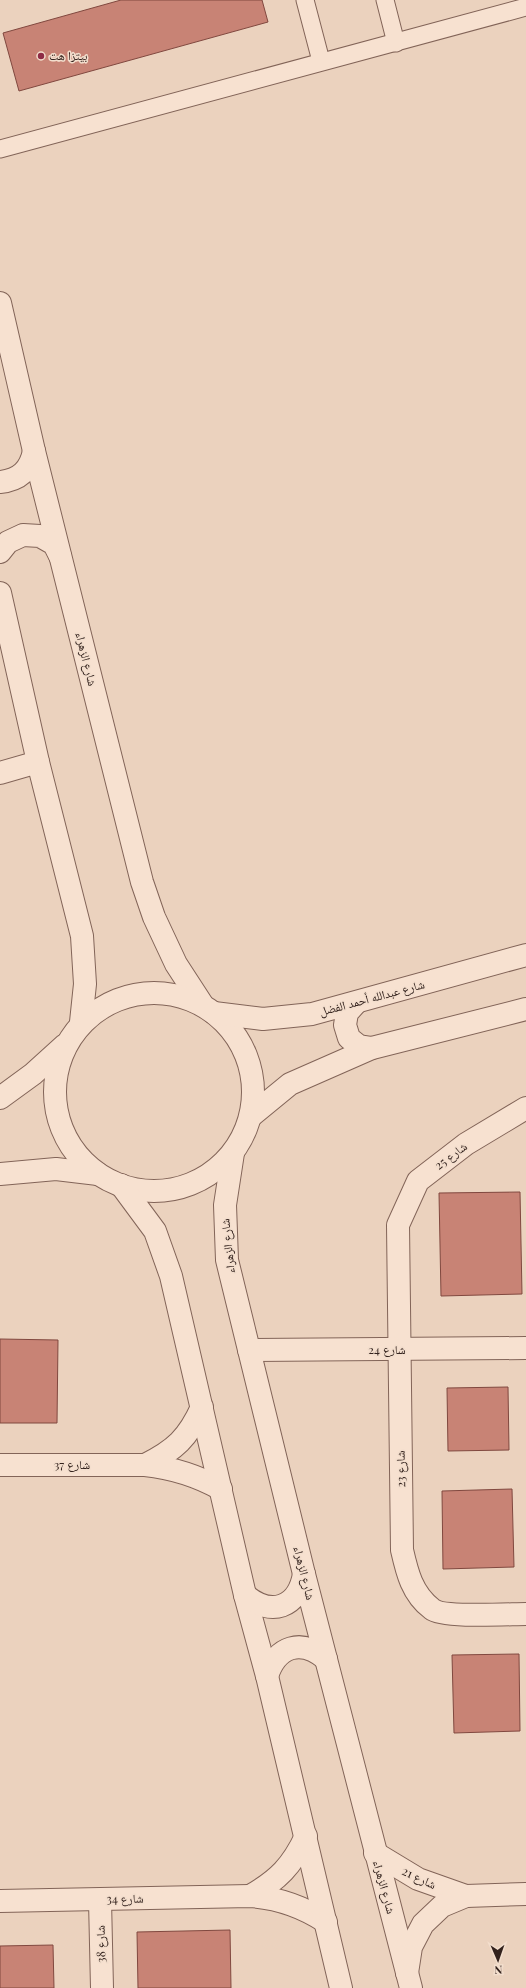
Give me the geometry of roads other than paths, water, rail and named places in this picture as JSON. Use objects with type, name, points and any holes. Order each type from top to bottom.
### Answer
[{"type":"street","name":"شارع الزهراء","points":[[0,303],[34,450],[142,882],[154,917],[176,964],[208,1009]]},
{"type":"street","points":[[0,482],[10,481],[22,474],[32,464],[34,450]]},
{"type":"street","points":[[0,552],[8,542],[23,535],[40,536],[54,544],[61,558]]},
{"type":"street","points":[[0,593],[38,762],[82,936],[85,984],[81,1022]]},
{"type":"street","points":[[0,773],[38,762]]},
{"type":"street","name":"شارع عبدالله أحمد الفضل","points":[[208,1009],[263,1019],[312,1014],[526,955]]},
{"type":"street","points":[[0,1098],[33,1074],[67,1042],[81,1022],[108,1003],[132,994],[156,992],[181,996],[208,1009],[236,1033],[246,1052],[253,1081],[254,1096],[251,1116],[244,1136],[233,1153],[218,1168],[196,1182],[172,1190],[146,1191],[120,1185],[98,1174],[78,1156],[63,1131],[55,1103],[56,1073],[67,1042]]},
{"type":"street","points":[[356,1002],[347,1013],[345,1025],[349,1038],[359,1046],[372,1048]]},
{"type":"street","points":[[251,1116],[290,1084],[372,1048],[526,1009]]},
{"type":"street","name":"شارع 25","points":[[398,1225],[418,1181],[466,1144],[526,1108]]},
{"type":"street","name":"شارع الزهراء","points":[[233,1153],[225,1205],[227,1260],[304,1574],[409,1981]]},
{"type":"street","points":[[0,1174],[56,1169],[98,1174]]},
{"type":"street","points":[[120,1185],[155,1231],[171,1276],[245,1595],[267,1676],[341,1988]]},
{"type":"street","name":"شارع 23","points":[[398,1225],[402,1550],[409,1580],[420,1596],[433,1610],[456,1614],[526,1614]]},
{"type":"street","name":"شارع 24","points":[[249,1350],[526,1348]]},
{"type":"street","name":"شارع 37","points":[[145,1465],[163,1456],[178,1444],[193,1427],[202,1407]]},
{"type":"street","name":"شارع 37","points":[[0,1465],[145,1465],[185,1472],[221,1489]]},
{"type":"street","points":[[245,1595],[256,1604],[269,1607],[282,1606],[294,1599],[302,1588],[304,1574]]},
{"type":"street","points":[[267,1676],[271,1664],[279,1654],[291,1648],[304,1647],[316,1651],[326,1659]]},
{"type":"street","name":"شارع 34","points":[[250,1896],[268,1886],[284,1872],[297,1855],[306,1836]]},
{"type":"street","name":"شارع 21","points":[[375,1853],[418,1879],[466,1896]]},
{"type":"street","name":"شارع 21","points":[[409,1981],[411,1947],[423,1924],[442,1906],[466,1896],[526,1894]]},
{"type":"street","name":"شارع 34","points":[[0,1900],[100,1900],[250,1896],[271,1898],[290,1903],[309,1911],[326,1922]]},
{"type":"street","name":"شارع 38","points":[[100,1900],[102,1988]]},
{"type":"lane","points":[[305,0],[322,61]]},
{"type":"lane","points":[[385,0],[396,43]]},
{"type":"lane","points":[[0,149],[526,7]]},
{"type":"place","name":"بيتزا هت","points":[[41,56]]}]
